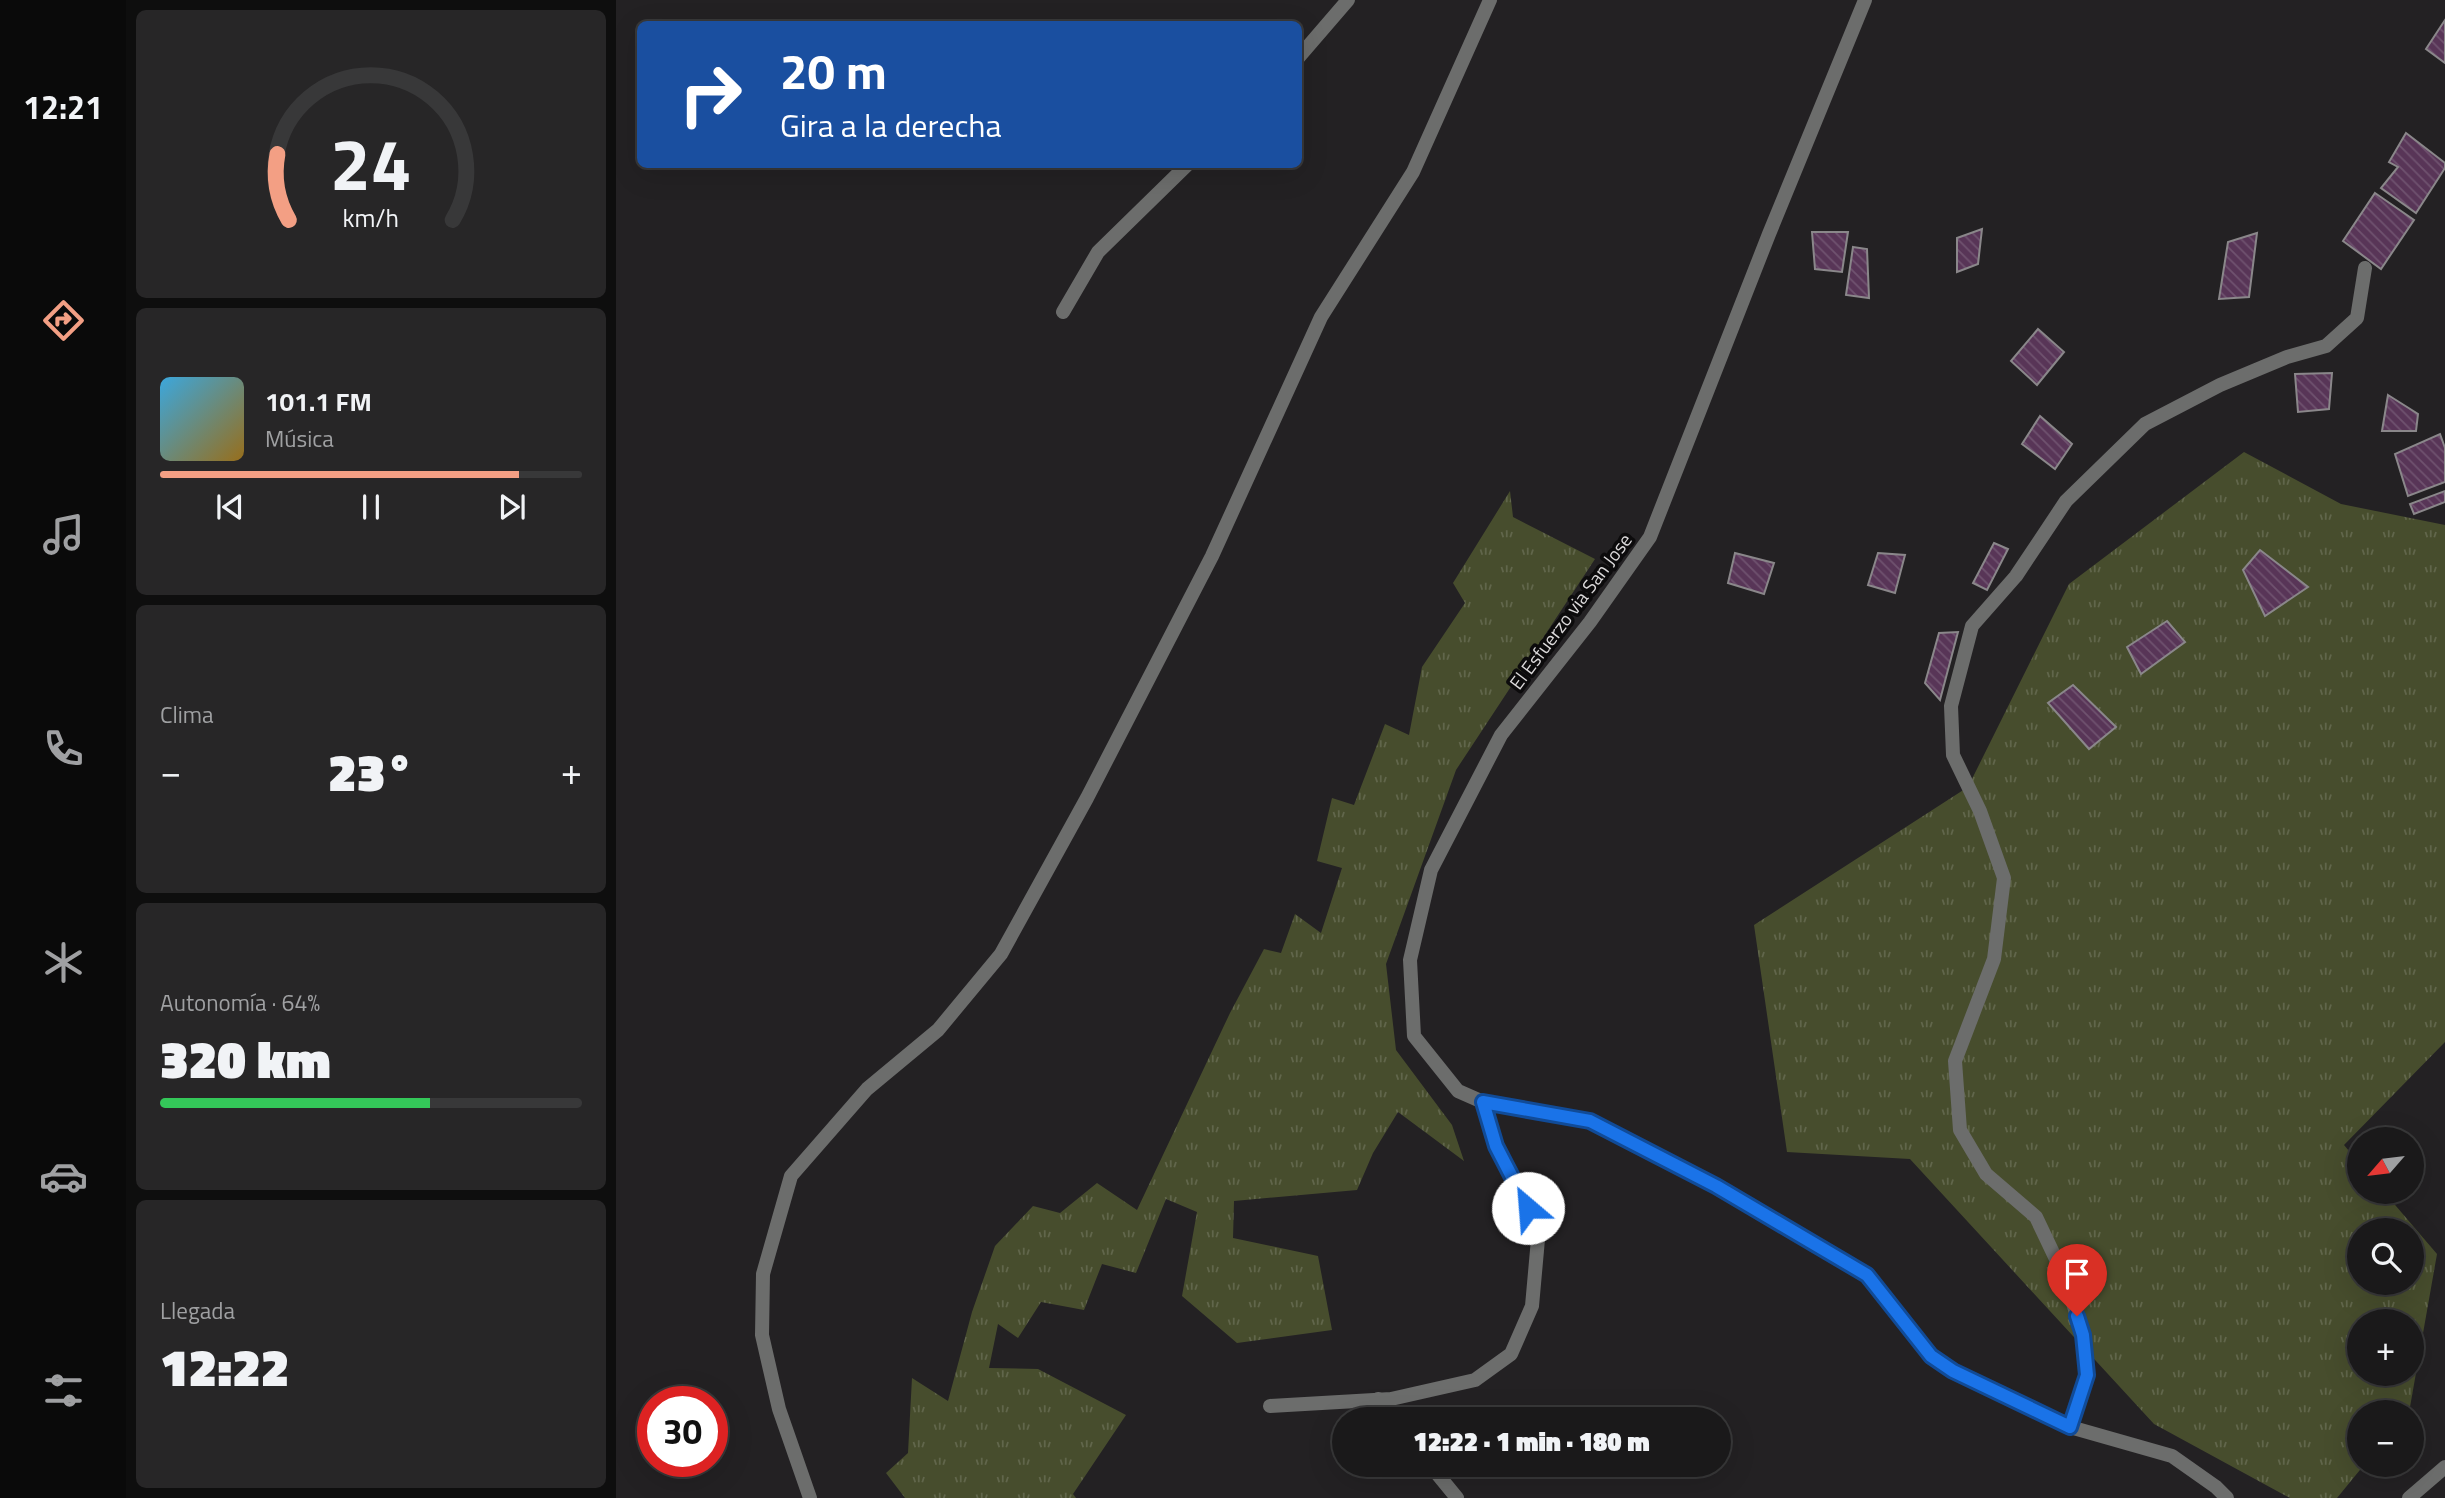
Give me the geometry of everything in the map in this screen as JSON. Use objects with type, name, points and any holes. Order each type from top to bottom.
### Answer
[{"type":"street","points":[[1302,53],[1348,0]]},
{"type":"street","points":[[810,1498],[779,1409],[762,1335],[763,1274],[791,1176],[867,1089],[938,1030],[1001,954],[1087,798],[1212,556],[1321,317],[1413,173],[1490,0]]},
{"type":"street","name":"El Esfuerzo via San Jose","points":[[1865,0],[1764,246],[1650,537],[1590,622],[1501,735],[1431,870],[1410,960],[1414,1036],[1458,1091],[1483,1102],[1590,1121],[1716,1186],[1867,1275],[1931,1356],[1953,1371],[2070,1427],[2172,1456],[2227,1498]]},
{"type":"street","points":[[1063,312],[1098,253],[1184,168]]},
{"type":"street","points":[[2070,1427],[2087,1375],[2083,1335],[2065,1278],[2036,1217],[1986,1174],[1960,1130],[1955,1060],[1994,959],[2004,878],[1980,811],[1954,755],[1951,706],[1972,626],[2016,576],[2066,500],[2145,424],[2220,385],[2287,356],[2326,346],[2357,318],[2365,268]]},
{"type":"street","points":[[1270,1406],[1391,1399],[1475,1380],[1511,1354],[1532,1306],[1539,1228],[1496,1146],[1483,1102]]},
{"type":"street","points":[[1378,1399],[1384,1407]]},
{"type":"street","points":[[2409,1498],[2445,1467]]},
{"type":"street","points":[[1440,1477],[1457,1498]]},
{"type":"green space","points":[[2244,452],[2341,504],[2445,525],[2445,1042],[2362,1127],[2347,1127],[2347,1142],[2344,1145],[2347,1149],[2347,1204],[2394,1204],[2406,1218],[2347,1218],[2347,1295],[2424,1295],[2424,1239],[2437,1254],[2424,1328],[2424,1309],[2347,1309],[2347,1386],[2414,1386],[2411,1400],[2347,1400],[2347,1477],[2354,1477],[2337,1498],[2290,1498],[2154,1424],[1910,1159],[1787,1152],[1754,925],[1968,787],[2069,584]]},
{"type":"green space","points":[[1510,491],[1513,517],[1595,559],[1456,770],[1386,964],[1396,1050],[1452,1125],[1464,1161],[1398,1112],[1373,1153],[1357,1190],[1234,1201],[1233,1238],[1318,1256],[1332,1330],[1237,1343],[1182,1296],[1197,1212],[1166,1199],[1136,1273],[1102,1264],[1084,1310],[1041,1302],[1018,1338],[998,1324],[989,1368],[1038,1369],[1126,1415],[1073,1494],[1076,1498],[905,1498],[886,1473],[908,1453],[912,1378],[948,1401],[972,1312],[995,1246],[1033,1206],[1060,1213],[1097,1183],[1137,1210],[1230,1013],[1264,949],[1281,953],[1295,914],[1321,933],[1342,868],[1317,861],[1332,798],[1354,805],[1385,724],[1409,735],[1422,667],[1465,603],[1453,583]]},
{"type":"building","points":[[2445,20],[2445,63],[2426,49]]},
{"type":"building","points":[[2406,133],[2445,163],[2445,168],[2416,213],[2381,188],[2398,167],[2389,162]]},
{"type":"building","points":[[2375,193],[2414,220],[2381,269],[2343,241]]},
{"type":"building","points":[[1982,229],[1978,264],[1957,272],[1957,238]]},
{"type":"building","points":[[1812,232],[1848,232],[1842,272],[1815,269]]},
{"type":"building","points":[[2257,233],[2249,297],[2219,299],[2228,242]]},
{"type":"building","points":[[1853,247],[1867,249],[1869,298],[1846,295]]},
{"type":"building","points":[[2038,329],[2064,352],[2037,385],[2011,361]]},
{"type":"building","points":[[2332,373],[2329,409],[2298,412],[2295,374]]},
{"type":"building","points":[[2388,395],[2418,414],[2416,431],[2382,431]]},
{"type":"building","points":[[2040,416],[2072,444],[2055,469],[2022,444]]},
{"type":"building","points":[[2440,434],[2445,448],[2445,482],[2408,496],[2395,454]]},
{"type":"building","points":[[2445,491],[2445,502],[2414,514],[2410,504]]},
{"type":"building","points":[[1994,543],[2008,549],[1987,590],[1973,583]]},
{"type":"building","points":[[2260,550],[2308,587],[2265,616],[2243,570]]},
{"type":"building","points":[[1735,553],[1774,563],[1764,594],[1728,583]]},
{"type":"building","points":[[1878,553],[1905,555],[1895,593],[1868,585]]},
{"type":"building","points":[[2167,621],[2185,642],[2141,674],[2127,647]]},
{"type":"building","points":[[1958,632],[1940,700],[1925,683],[1939,633]]},
{"type":"building","points":[[2073,685],[2116,727],[2089,749],[2048,703]]},
{"type":"route","points":[[1528,1208],[1496,1146],[1483,1102],[1590,1121],[1716,1186],[1867,1275],[1931,1356],[1953,1371],[2070,1427],[2087,1375],[2083,1335],[2077,1316]]}]
